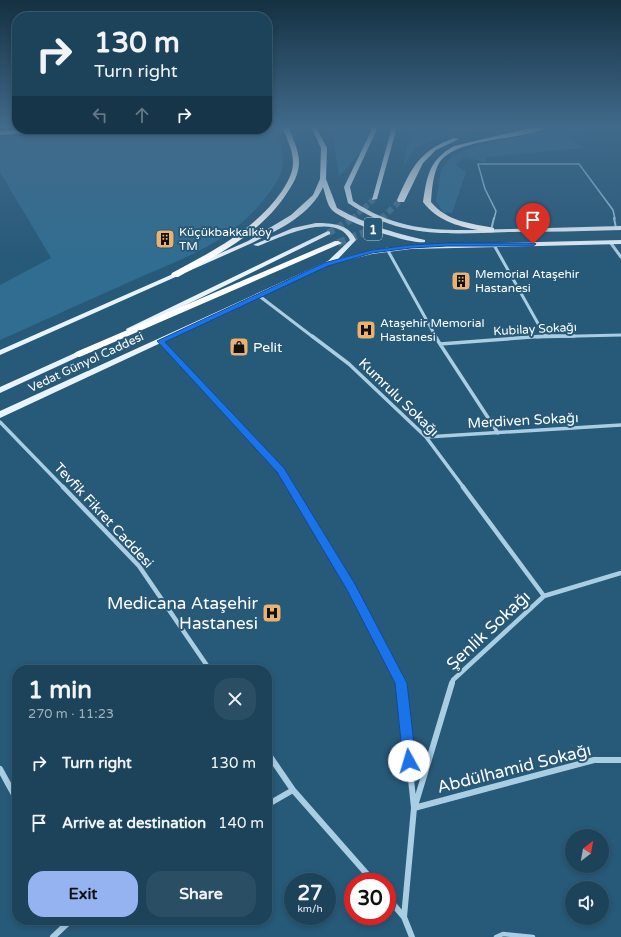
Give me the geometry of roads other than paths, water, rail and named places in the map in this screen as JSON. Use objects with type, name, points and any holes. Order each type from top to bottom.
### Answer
[{"type":"highway","points":[[175,275],[230,244],[263,221],[280,199],[294,177],[295,171]]},
{"type":"highway","points":[[400,200],[415,171]]},
{"type":"highway","points":[[432,171],[427,202],[434,211],[451,221],[491,230]]},
{"type":"highway","points":[[80,354],[338,243]]},
{"type":"main road","points":[[0,353],[250,242],[286,222],[315,196],[323,179],[323,171]]},
{"type":"main road","points":[[355,171],[347,187],[350,202],[367,214],[382,221],[402,227],[421,231],[441,232],[619,228]]},
{"type":"main road","points":[[374,199],[382,171]]},
{"type":"main road","name":"1","points":[[323,179],[334,209],[350,218],[371,228],[392,235],[411,240],[447,244]]},
{"type":"main road","points":[[175,275],[300,228],[317,224],[330,225],[345,229],[351,235],[353,240],[341,254],[326,264]]},
{"type":"main road","points":[[0,390],[80,354],[328,233]]},
{"type":"main road","name":"Vedat Günyol Caddesi","points":[[0,415],[326,264],[387,249],[447,244],[494,245],[621,242]]},
{"type":"street","points":[[610,242],[621,257]]},
{"type":"street","points":[[494,245],[545,336]]},
{"type":"street","points":[[387,249],[440,344],[498,433]]},
{"type":"street","name":"Kumrulu Sokağı","points":[[258,295],[349,364],[426,437],[544,596]]},
{"type":"street","name":"Kubilay Sokağı","points":[[440,344],[545,336],[621,335]]},
{"type":"street","points":[[160,341],[280,470],[351,587],[401,683],[414,808],[404,917]]},
{"type":"street","name":"Tevfik Fikret Caddesi","points":[[0,422],[138,566],[207,665]]},
{"type":"street","name":"Merdiven Sokağı","points":[[426,437],[621,425]]},
{"type":"street","name":"Şenlik Sokağı","points":[[414,808],[453,680],[544,596],[621,573]]},
{"type":"street","points":[[272,759],[293,790],[366,873]]},
{"type":"street","name":"Abdülhamid Sokağı","points":[[414,808],[594,760],[621,760]]},
{"type":"street","points":[[0,769],[12,791]]},
{"type":"street","points":[[272,802],[293,790]]},
{"type":"street","points":[[396,908],[404,917],[412,937]]},
{"type":"street","points":[[53,937],[66,925]]},
{"type":"lane","points":[[480,171],[485,189],[496,211],[491,230]]},
{"type":"lane","points":[[584,171],[612,210],[619,228]]},
{"type":"lane","points":[[496,937],[503,934],[533,937]]},
{"type":"tunnel","points":[[352,219],[374,199]]},
{"type":"tunnel","points":[[381,219],[401,200]]},
{"type":"tunnel","points":[[328,233],[354,218]]},
{"type":"tunnel","points":[[338,243],[364,233],[383,218]]},
{"type":"place","name":"Küçükbakkalköy TM","points":[[165,239]]},
{"type":"place","name":"Memorial Ataşehir Hastanesi","points":[[461,281]]},
{"type":"place","name":"Ataşehir Memorial Hastanesi","points":[[366,330]]},
{"type":"place","name":"Pelit","points":[[239,347]]},
{"type":"place","name":"Medicana Ataşehir Hastanesi","points":[[272,613]]}]
